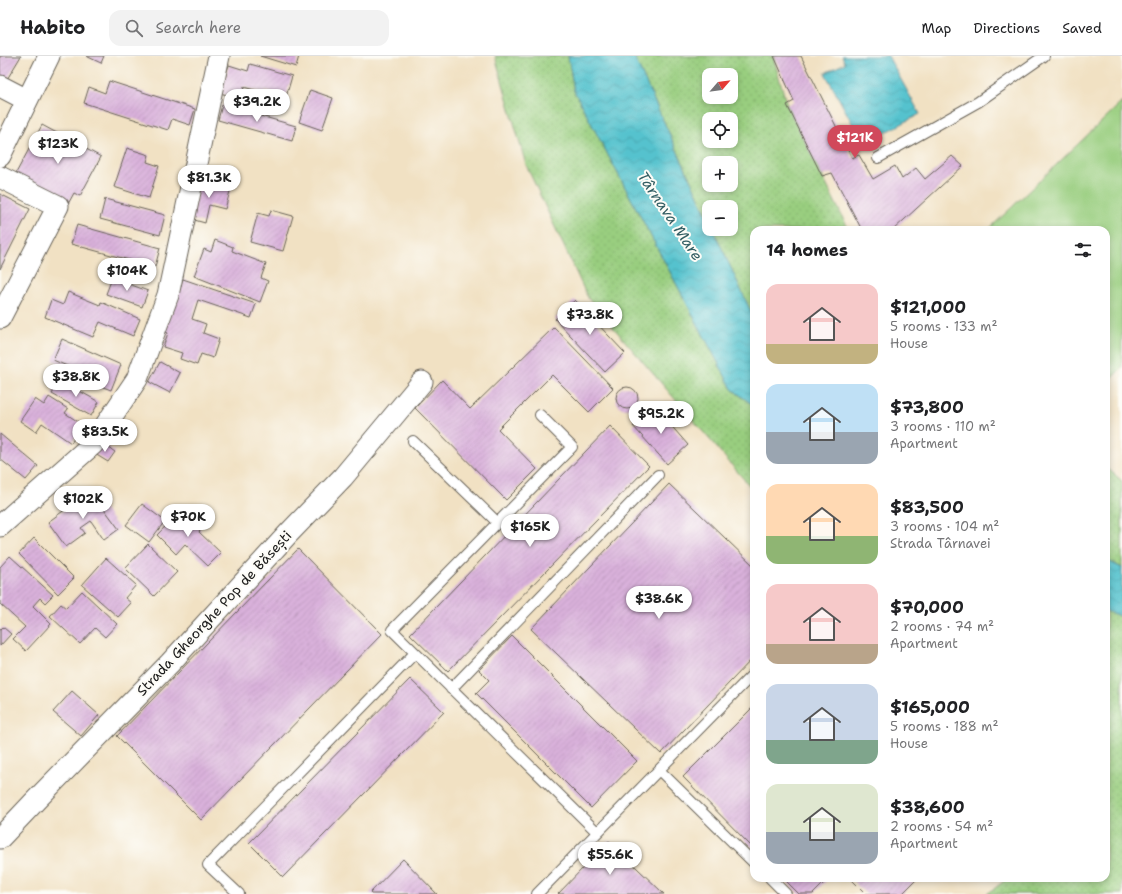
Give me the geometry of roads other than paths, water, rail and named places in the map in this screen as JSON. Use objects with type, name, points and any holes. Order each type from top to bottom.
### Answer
[{"type":"street","points":[[0,156],[49,56]]},
{"type":"street","points":[[0,526],[93,444],[137,379],[168,295],[219,56]]},
{"type":"street","points":[[0,86],[27,100]]},
{"type":"street","points":[[0,178],[58,206],[0,318]]},
{"type":"street","name":"Strada Gheorghe Pop de Băsești","points":[[0,838],[8,822],[170,663],[288,534],[343,477],[422,382]]},
{"type":"lane","points":[[878,158],[978,102],[1044,56]]},
{"type":"lane","points":[[540,415],[572,447],[392,630],[597,832]]},
{"type":"lane","points":[[413,441],[498,523]]},
{"type":"lane","points":[[451,689],[658,475]]},
{"type":"lane","points":[[239,894],[208,865],[415,653]]},
{"type":"lane","points":[[536,894],[750,677]]},
{"type":"lane","points":[[660,770],[750,859]]},
{"type":"lane","points":[[774,882],[786,894]]},
{"type":"water","name":"Târnava Mare","points":[[568,56],[635,56],[702,205],[702,236],[716,236],[750,309],[750,403],[732,389],[574,91]]},
{"type":"water","points":[[842,56],[888,56],[920,114],[881,135],[876,125],[858,134],[825,73],[845,63]]},
{"type":"water","points":[[1110,562],[1122,568],[1122,617],[1110,612]]}]
